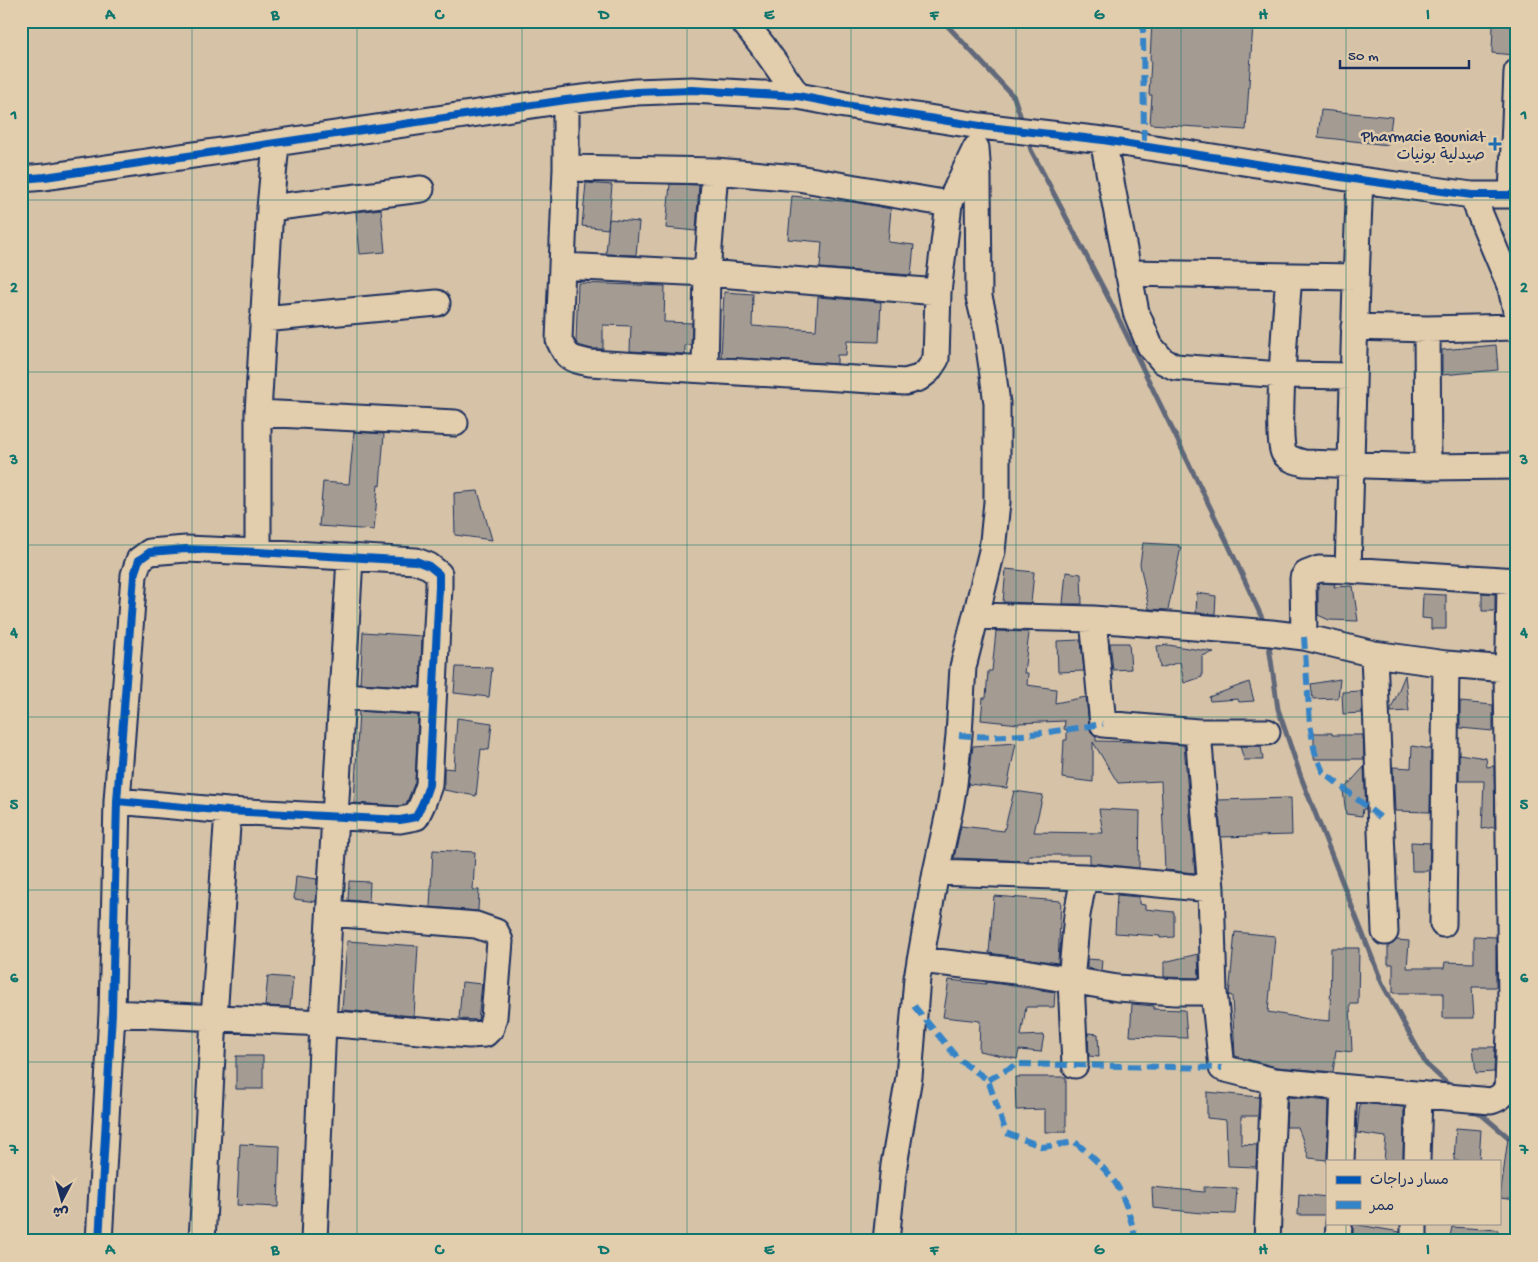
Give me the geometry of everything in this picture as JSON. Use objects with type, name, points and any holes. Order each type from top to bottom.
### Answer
[{"type":"street","points":[[743,21],[798,96]]},
{"type":"street","points":[[21,179],[276,144],[566,100],[636,92],[692,90],[798,96],[845,105],[978,137],[1008,128],[1103,140],[1360,180],[1472,195],[1514,195],[1516,80]]},
{"type":"street","points":[[566,100],[566,168],[560,340],[564,353],[574,360],[590,363],[905,382],[919,378],[928,371],[936,359],[938,292],[950,204],[978,137]]},
{"type":"street","points":[[886,1241],[894,1165],[909,1077],[914,1006],[920,960],[953,792],[964,668],[992,551],[998,449],[997,403],[986,326],[979,297],[978,137]]},
{"type":"street","points":[[1103,140],[1136,312],[1150,346],[1163,361],[1175,367],[1282,375],[1353,376]]},
{"type":"street","points":[[258,552],[258,413],[270,208],[276,144]]},
{"type":"street","points":[[566,168],[715,171],[798,178],[950,204]]},
{"type":"street","points":[[705,370],[707,273],[715,171]]},
{"type":"street","points":[[1348,570],[1355,277],[1360,180]]},
{"type":"street","points":[[270,208],[422,189]]},
{"type":"street","points":[[1472,195],[1514,282],[1517,315]]},
{"type":"street","points":[[562,266],[707,273],[938,292]]},
{"type":"street","points":[[1128,273],[1355,277]]},
{"type":"street","points":[[1289,276],[1282,375],[1281,440],[1283,452],[1290,459],[1304,463],[1352,463],[1428,467],[1517,466]]},
{"type":"street","points":[[263,319],[437,303]]},
{"type":"street","points":[[1354,327],[1427,329],[1517,328]]},
{"type":"street","points":[[1427,329],[1428,467]]},
{"type":"street","points":[[258,413],[455,423]]},
{"type":"street","points":[[99,1241],[112,1013],[117,801],[134,575],[139,560],[150,552],[186,549],[258,552],[416,561],[429,566],[439,574],[429,785],[416,817],[400,820],[228,811],[117,801]]},
{"type":"street","points":[[314,1241],[323,1023],[350,558]]},
{"type":"street","points":[[1198,732],[1210,889],[1214,992],[1222,1068],[1274,1081],[1419,1095],[1490,1101],[1499,1098],[1505,1093],[1508,1085],[1514,1006],[1511,655],[1513,581],[1319,569],[1306,574],[1303,578],[1304,637]]},
{"type":"street","points":[[976,616],[1093,619],[1304,637],[1374,654],[1446,664],[1511,655]]},
{"type":"street","points":[[1093,619],[1103,724],[1198,732],[1266,732]]},
{"type":"street","points":[[1374,654],[1385,932]]},
{"type":"street","points":[[1443,924],[1446,664]]},
{"type":"street","points":[[343,696],[433,702]]},
{"type":"street","points":[[202,1241],[228,811]]},
{"type":"street","points":[[936,872],[1084,877],[1210,889]]},
{"type":"street","points":[[1075,1065],[1071,981],[1077,915],[1084,877]]},
{"type":"street","points":[[112,1013],[323,1023],[469,1035],[485,1034],[492,1028],[500,941],[496,932],[476,925],[330,913]]},
{"type":"street","points":[[920,960],[1024,972],[1116,988],[1175,992],[1214,992]]},
{"type":"street","points":[[1268,1241],[1274,1081]]},
{"type":"street","points":[[1341,1160],[1344,1088]]},
{"type":"street","points":[[1417,1160],[1419,1095]]},
{"type":"street","points":[[1338,1241],[1339,1224]]},
{"type":"street","points":[[1414,1224],[1414,1241]]},
{"type":"building","points":[[1152,21],[1210,21],[1253,24],[1246,130],[1150,124],[1152,95],[1149,95]]},
{"type":"building","points":[[1493,25],[1516,26],[1514,55],[1492,53]]},
{"type":"building","points":[[1321,110],[1392,117],[1388,145],[1318,137]]},
{"type":"building","points":[[586,183],[612,185],[608,229],[582,226]]},
{"type":"building","points":[[670,184],[699,185],[696,231],[666,228]]},
{"type":"building","points":[[792,196],[853,202],[891,209],[888,242],[914,245],[911,275],[820,268],[822,242],[788,239]]},
{"type":"building","points":[[381,209],[385,252],[360,254],[356,212]]},
{"type":"building","points":[[609,219],[639,222],[636,255],[606,254]]},
{"type":"building","points":[[578,283],[665,286],[664,322],[692,323],[691,345],[685,345],[685,354],[630,351],[631,326],[603,325],[603,349],[592,349],[578,345],[576,342]]},
{"type":"building","points":[[724,292],[753,294],[752,326],[816,330],[818,297],[881,302],[879,342],[847,341],[846,355],[837,355],[837,364],[721,357]]},
{"type":"building","points":[[1496,345],[1498,370],[1442,375],[1442,350]]},
{"type":"building","points":[[354,432],[384,434],[374,530],[319,526],[323,482],[349,484]]},
{"type":"building","points":[[478,491],[492,540],[455,535],[454,493]]},
{"type":"building","points":[[1143,543],[1179,545],[1178,547],[1181,547],[1168,610],[1149,609],[1140,564]]},
{"type":"building","points":[[1006,569],[1034,572],[1031,603],[1003,602]]},
{"type":"building","points":[[1066,572],[1081,574],[1082,604],[1063,604]]},
{"type":"building","points":[[1321,583],[1335,584],[1334,587],[1353,586],[1358,621],[1329,620],[1318,615],[1318,585]]},
{"type":"building","points":[[1197,593],[1216,596],[1215,614],[1196,613]]},
{"type":"building","points":[[1482,593],[1495,594],[1495,611],[1482,611]]},
{"type":"building","points":[[1423,594],[1446,595],[1446,629],[1431,629],[1431,619],[1422,618]]},
{"type":"building","points":[[996,631],[1029,633],[1024,673],[1028,673],[1027,685],[1056,689],[1055,703],[1086,697],[1089,726],[1091,732],[1096,736],[1096,741],[1184,745],[1195,873],[1165,870],[1161,781],[1118,783],[1093,742],[1093,782],[1062,778],[1064,740],[1067,740],[1067,730],[1064,729],[1065,721],[1019,724],[981,720],[983,698],[986,698],[988,671],[992,671]]},
{"type":"building","points":[[363,632],[422,636],[420,687],[360,683]]},
{"type":"building","points":[[1081,640],[1084,671],[1058,672],[1057,641]]},
{"type":"building","points":[[1110,643],[1129,643],[1131,669],[1113,670]]},
{"type":"building","points":[[1168,645],[1214,652],[1202,656],[1202,677],[1184,683],[1180,662],[1160,668],[1157,646]]},
{"type":"building","points":[[456,667],[492,668],[489,697],[454,693]]},
{"type":"building","points":[[1405,675],[1409,711],[1391,712],[1391,709]]},
{"type":"building","points":[[1340,679],[1338,698],[1313,699],[1311,684]]},
{"type":"building","points":[[1249,682],[1254,701],[1239,702],[1238,699],[1210,701],[1209,697]]},
{"type":"building","points":[[1361,691],[1362,713],[1343,714],[1342,692]]},
{"type":"building","points":[[1460,702],[1493,705],[1493,731],[1460,728]]},
{"type":"building","points":[[359,711],[418,715],[415,782],[406,804],[399,806],[354,803]]},
{"type":"building","points":[[457,718],[492,723],[489,750],[481,749],[476,796],[444,790],[444,768],[454,769]]},
{"type":"building","points":[[1314,733],[1363,735],[1364,759],[1314,759]]},
{"type":"building","points":[[1016,743],[1007,788],[968,784],[973,746]]},
{"type":"building","points":[[1240,746],[1261,746],[1263,760],[1244,760]]},
{"type":"building","points":[[1412,746],[1431,749],[1430,812],[1395,811],[1393,767],[1411,768]]},
{"type":"building","points":[[1459,754],[1486,758],[1487,767],[1494,766],[1495,827],[1482,829],[1484,781],[1459,781]]},
{"type":"building","points":[[1364,767],[1366,809],[1363,809],[1362,816],[1346,814],[1343,790]]},
{"type":"building","points":[[1014,791],[1043,795],[1034,832],[1103,833],[1099,809],[1140,811],[1139,868],[1090,863],[1090,855],[1029,855],[1028,861],[954,858],[961,826],[1004,831]]},
{"type":"building","points":[[1291,798],[1292,835],[1221,837],[1218,800]]},
{"type":"building","points":[[1411,842],[1430,843],[1429,871],[1412,871]]},
{"type":"building","points":[[433,850],[475,852],[473,890],[479,890],[478,911],[430,907]]},
{"type":"building","points":[[296,876],[317,879],[316,902],[294,899]]},
{"type":"building","points":[[349,881],[370,882],[369,902],[348,900]]},
{"type":"building","points":[[1117,895],[1139,897],[1139,904],[1145,905],[1145,909],[1174,912],[1174,937],[1160,938],[1160,936],[1115,933]]},
{"type":"building","points":[[994,896],[1061,901],[1058,963],[989,953]]},
{"type":"building","points":[[1235,932],[1275,936],[1268,1012],[1308,1019],[1330,1021],[1331,948],[1359,948],[1358,1004],[1350,1004],[1352,1052],[1336,1050],[1333,1072],[1276,1067],[1235,1056],[1232,996],[1229,995]]},
{"type":"building","points":[[1474,936],[1496,937],[1496,987],[1472,987],[1474,1018],[1443,1018],[1443,993],[1393,993],[1393,964],[1388,964],[1388,946],[1396,940],[1409,941],[1407,968],[1444,968],[1445,962],[1474,963]]},
{"type":"building","points":[[347,941],[418,946],[414,1016],[342,1010]]},
{"type":"building","points":[[1198,954],[1199,978],[1164,977],[1164,962]]},
{"type":"building","points":[[1087,959],[1102,960],[1101,971],[1087,968]]},
{"type":"building","points":[[268,976],[293,978],[290,1007],[265,1006]]},
{"type":"building","points":[[949,980],[986,984],[986,982],[1055,992],[1054,1007],[1026,1007],[1021,1036],[1044,1035],[1041,1052],[1019,1050],[1017,1059],[979,1051],[980,1021],[943,1017]]},
{"type":"building","points":[[462,982],[482,984],[478,1020],[459,1019]]},
{"type":"building","points":[[1132,1004],[1154,1006],[1154,1009],[1185,1010],[1187,1038],[1130,1036]]},
{"type":"building","points":[[1088,1033],[1098,1034],[1099,1057],[1089,1056]]},
{"type":"building","points":[[1473,1047],[1495,1047],[1494,1072],[1476,1073]]},
{"type":"building","points":[[236,1056],[263,1056],[263,1089],[236,1089]]},
{"type":"building","points":[[1015,1077],[1066,1077],[1066,1132],[1045,1132],[1045,1109],[1016,1110]]},
{"type":"building","points":[[1207,1092],[1259,1097],[1258,1116],[1241,1116],[1241,1144],[1257,1145],[1256,1167],[1228,1166],[1226,1120],[1207,1118]]},
{"type":"building","points":[[1288,1097],[1329,1101],[1327,1160],[1309,1158],[1298,1127],[1286,1127]]},
{"type":"building","points":[[1360,1103],[1404,1107],[1403,1160],[1384,1160],[1386,1137],[1357,1133]]},
{"type":"building","points":[[1456,1128],[1481,1130],[1479,1160],[1454,1160]]},
{"type":"building","points":[[1508,1138],[1517,1139],[1517,1200],[1500,1198]]},
{"type":"building","points":[[240,1144],[280,1146],[278,1207],[237,1205]]},
{"type":"building","points":[[1152,1187],[1204,1192],[1204,1187],[1237,1188],[1235,1214],[1153,1208]]},
{"type":"building","points":[[1299,1194],[1326,1197],[1326,1215],[1298,1215]]},
{"type":"building","points":[[1353,1224],[1400,1232],[1400,1241],[1353,1239]]},
{"type":"building","points":[[1452,1227],[1498,1230],[1497,1241],[1449,1241]]},
{"type":"waterway","points":[[943,21],[1014,97],[1023,124]]},
{"type":"waterway","points":[[1028,139],[1031,150],[1110,301],[1228,544],[1264,626]]},
{"type":"waterway","points":[[1268,639],[1278,709],[1301,777],[1382,983],[1426,1064],[1452,1088]]},
{"type":"waterway","points":[[1475,1109],[1514,1142]]},
{"type":"marked path","points":[[1143,21],[1144,146]]},
{"type":"marked path","points":[[1304,637],[1310,724],[1315,753],[1323,772],[1381,818]]},
{"type":"marked path","points":[[959,735],[1013,736],[1103,724]]},
{"type":"marked path","points":[[914,1006],[958,1059],[988,1080],[1006,1133],[1043,1147],[1075,1142],[1101,1165],[1122,1194],[1136,1241]]},
{"type":"marked path","points":[[988,1080],[1017,1064],[1222,1068]]},
{"type":"cycle path","points":[[21,179],[566,100],[636,92],[692,90],[798,96],[980,126],[1103,140],[1360,180],[1472,195],[1517,195]]},
{"type":"cycle path","points":[[99,1241],[112,1013],[117,801],[134,575],[139,560],[150,552],[186,549],[258,552],[416,561],[429,566],[439,574],[429,785],[416,817],[400,820],[228,811],[117,801]]},
{"type":"place","name":"Pharmacie Bouniat صيدلية بونيات","points":[[1495,144]]}]
